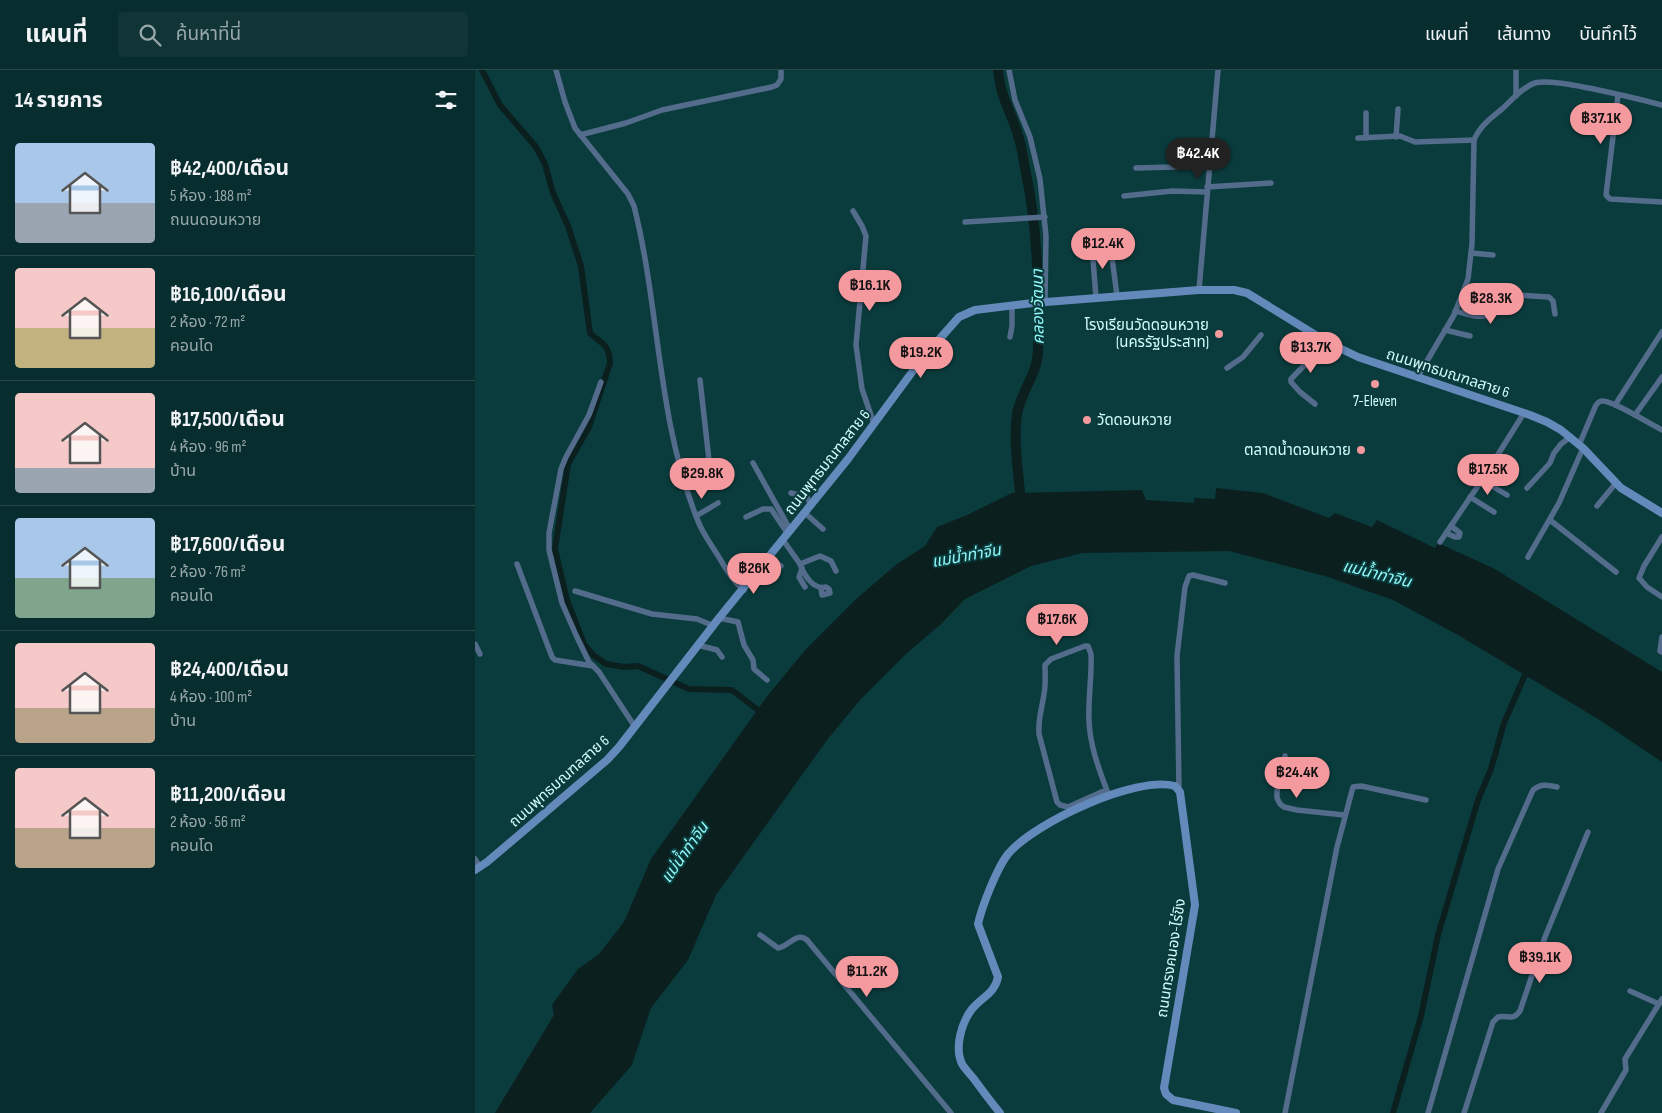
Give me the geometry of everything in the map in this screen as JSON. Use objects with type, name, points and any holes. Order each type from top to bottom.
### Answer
[{"type":"main road","name":"ถนนพุทธมณฑลสาย 6","points":[[477,869],[607,760],[635,728],[719,618],[744,590],[811,506],[921,360],[959,317],[975,310],[1039,302],[1199,290],[1235,290],[1247,293],[1327,342],[1358,358],[1547,422],[1581,447],[1628,493],[1662,513]]},
{"type":"main road","points":[[999,1113],[962,1063],[959,1052],[959,1040],[962,1028],[971,1010],[993,990],[998,976],[978,924],[1000,867],[1009,853],[1028,837],[1058,818],[1107,793],[1151,784],[1168,784],[1179,789]]},
{"type":"main road","name":"ถนนทรงคนอง-ไร่ขิง","points":[[1179,789],[1195,905],[1164,1088],[1166,1094],[1173,1100],[1236,1113]]},
{"type":"street","points":[[556,70],[572,121],[580,135],[628,194],[634,206],[651,294],[665,392],[682,477],[699,523],[736,584],[744,590]]},
{"type":"street","points":[[580,135],[627,123],[662,110],[772,86],[781,79],[781,70]]},
{"type":"street","points":[[1009,70],[1015,100],[1030,137],[1040,179],[1045,217],[1046,254],[1039,302]]},
{"type":"street","points":[[1199,290],[1218,70]]},
{"type":"street","points":[[1516,70],[1516,96]]},
{"type":"street","points":[[1417,378],[1455,311],[1464,290],[1470,268],[1475,140],[1484,124],[1533,84],[1546,82],[1662,104]]},
{"type":"street","points":[[1618,95],[1606,195],[1610,199],[1662,202]]},
{"type":"street","points":[[1396,137],[1398,108]]},
{"type":"street","points":[[1366,113],[1366,138]]},
{"type":"street","points":[[1358,138],[1403,137],[1415,142],[1475,140]]},
{"type":"street","points":[[1136,168],[1209,166]]},
{"type":"street","points":[[1124,196],[1271,183]]},
{"type":"street","points":[[853,211],[866,236],[856,345],[862,389],[874,424]]},
{"type":"street","points":[[965,222],[1045,217]]},
{"type":"street","points":[[1091,234],[1095,298]]},
{"type":"street","points":[[1110,242],[1117,296]]},
{"type":"street","points":[[1471,253],[1493,255]]},
{"type":"street","points":[[1464,290],[1549,297],[1553,301],[1555,314]]},
{"type":"street","points":[[1455,311],[1473,316],[1491,315],[1497,309],[1499,294]]},
{"type":"street","points":[[1010,338],[1012,305]]},
{"type":"street","points":[[1445,330],[1470,336]]},
{"type":"street","points":[[1615,405],[1662,332]]},
{"type":"street","points":[[1227,368],[1243,357],[1261,336]]},
{"type":"street","points":[[1315,404],[1300,392],[1291,382],[1291,379],[1327,342]]},
{"type":"street","points":[[1635,415],[1662,376]]},
{"type":"street","points":[[682,477],[703,467],[709,460],[700,380]]},
{"type":"street","points":[[601,382],[589,415],[561,469],[549,533],[549,550],[562,603],[576,635],[593,666],[599,672],[635,728]]},
{"type":"street","points":[[1528,557],[1550,520],[1599,401],[1603,400],[1615,405],[1662,430]]},
{"type":"street","points":[[1440,542],[1524,413]]},
{"type":"street","points":[[1527,488],[1550,463],[1557,449],[1569,438]]},
{"type":"street","points":[[753,463],[801,566],[812,584],[821,588]]},
{"type":"street","points":[[1482,480],[1507,495]]},
{"type":"street","points":[[1597,506],[1616,483]]},
{"type":"street","points":[[791,494],[807,497],[811,506]]},
{"type":"street","points":[[1471,497],[1494,512]]},
{"type":"street","points":[[696,516],[718,503]]},
{"type":"street","points":[[746,518],[763,509],[771,508],[787,535]]},
{"type":"street","points":[[805,513],[823,529]]},
{"type":"street","points":[[1550,520],[1616,572]]},
{"type":"street","points":[[1446,533],[1459,537],[1460,533],[1451,526]]},
{"type":"street","points":[[1662,536],[1640,573],[1639,578],[1647,587],[1662,597]]},
{"type":"street","points":[[1655,548],[1662,552]]},
{"type":"street","points":[[801,566],[820,556],[831,561],[836,571]]},
{"type":"street","points":[[769,558],[781,566]]},
{"type":"street","points":[[517,564],[552,657],[555,660],[593,666]]},
{"type":"street","points":[[801,566],[799,577],[805,587]]},
{"type":"street","points":[[1179,789],[1177,656],[1185,587],[1189,576],[1193,575],[1225,583]]},
{"type":"street","points":[[575,591],[652,614],[697,619],[713,626]]},
{"type":"street","points":[[719,618],[738,622],[744,645],[753,660],[754,669],[767,680]]},
{"type":"street","points":[[1662,637],[1662,652]]},
{"type":"street","points":[[475,644],[480,654]]},
{"type":"street","points":[[698,645],[717,650],[722,657]]},
{"type":"street","points":[[1085,646],[1088,646],[1090,649],[1091,660],[1090,733],[1107,793],[1068,807],[1060,805],[1057,802],[1039,734],[1038,725],[1044,693],[1045,665],[1051,659],[1085,646]]},
{"type":"street","points":[[1285,756],[1277,791],[1277,798],[1280,804],[1297,810],[1345,815]]},
{"type":"street","points":[[1428,1113],[1498,869],[1533,790],[1543,785],[1557,787]]},
{"type":"street","points":[[1285,1113],[1345,815],[1353,787],[1426,800]]},
{"type":"street","points":[[1464,1113],[1493,1022],[1498,1017],[1513,1018],[1520,1011],[1545,937],[1588,832]]},
{"type":"street","points":[[475,859],[477,869]]},
{"type":"street","points":[[760,935],[778,948],[784,947],[797,937],[803,937],[807,940],[951,1113]]},
{"type":"street","points":[[1601,1113],[1626,1070],[1625,1059],[1660,1002],[1630,991]]},
{"type":"water","name":"แม่น้ำท่าจีน","points":[[1216,488],[1263,493],[1329,518],[1335,513],[1372,527],[1377,520],[1435,548],[1438,543],[1493,568],[1662,672],[1662,762],[1598,719],[1458,635],[1393,600],[1325,576],[1229,551],[1082,553],[1031,566],[965,599],[861,699],[827,740],[716,895],[688,960],[651,1008],[632,1065],[590,1113],[495,1113],[554,1015],[552,1005],[578,969],[599,954],[624,922],[651,859],[768,695],[807,648],[855,600],[897,564],[925,546],[937,527],[965,516],[1012,493],[1142,490],[1146,500],[1194,503],[1194,498],[1215,499]]},
{"type":"waterway","points":[[482,70],[500,105],[536,147],[545,164],[553,193],[568,226],[581,266],[590,333],[605,345],[609,357],[610,363],[589,427],[568,464],[555,549],[567,600],[584,644],[593,655],[606,664],[624,667],[638,666],[689,689],[732,690],[763,714]]},
{"type":"waterway","name":"คลองวัฒนา","points":[[998,70],[1002,92],[1022,149],[1033,213],[1037,259],[1037,358],[1019,406],[1016,425],[1021,505]]},
{"type":"waterway","points":[[1393,1113],[1421,1016],[1438,935],[1478,800],[1491,769],[1504,723],[1528,668]]},
{"type":"place","name":"โรงเรียนวัดดอนหวาย (นครรัฐประสาท)","points":[[1219,334]]},
{"type":"place","name":"7-Eleven","points":[[1375,384]]},
{"type":"place","name":"วัดดอนหวาย","points":[[1087,420]]},
{"type":"place","name":"ตลาดน้ำดอนหวาย","points":[[1361,450]]}]
